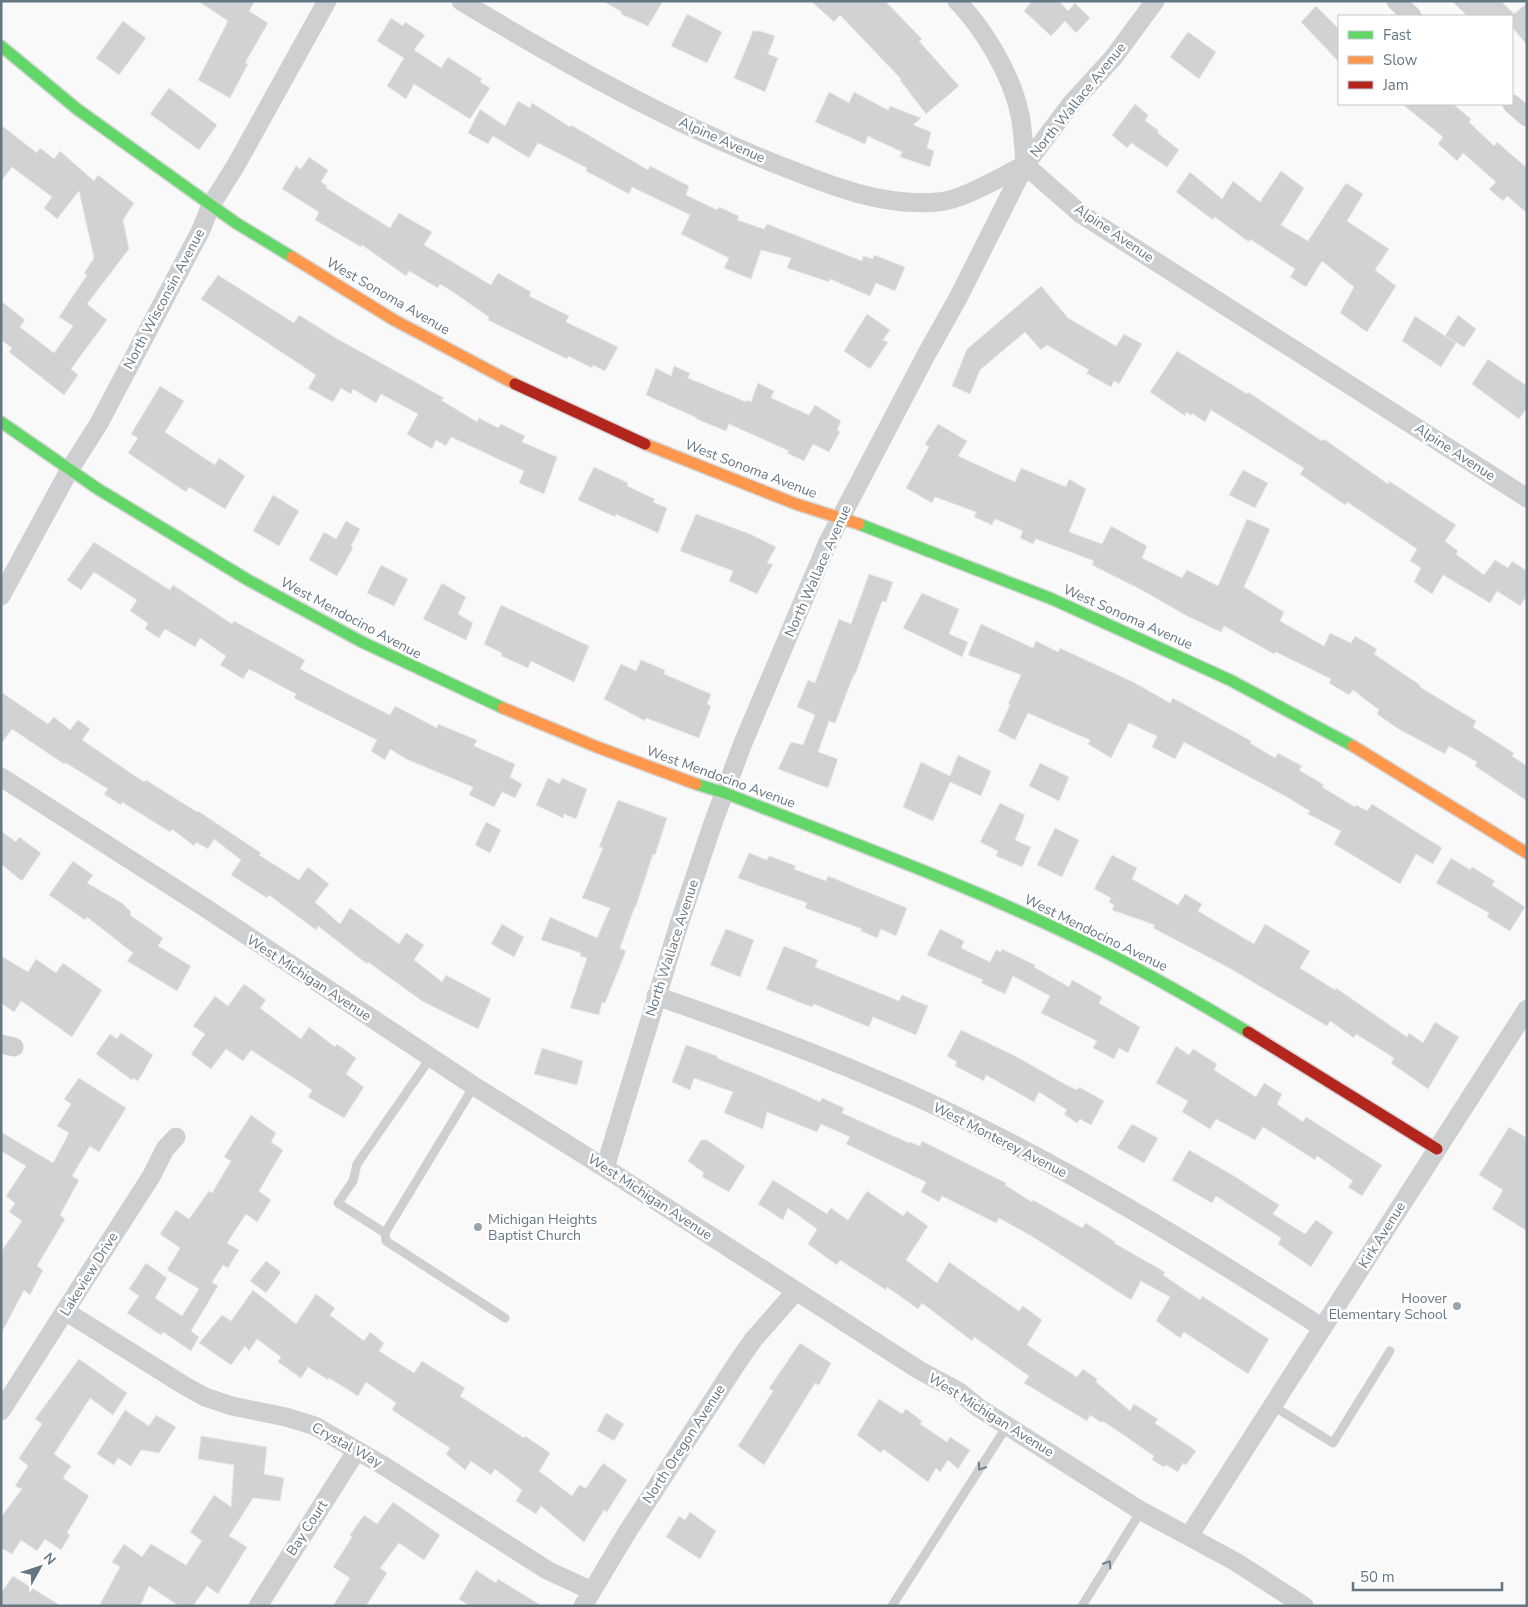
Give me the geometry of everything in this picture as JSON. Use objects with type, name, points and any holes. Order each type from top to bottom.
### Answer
[{"type":"street","name":"North Wisconsin Avenue","points":[[1,596],[70,469],[98,425],[200,232],[211,206],[236,166],[327,1]]},
{"type":"street","name":"Alpine Avenue","points":[[461,1],[550,54],[646,106],[742,151],[834,187],[882,199],[915,203],[941,202],[970,192],[1025,165],[1081,214],[1527,498]]},
{"type":"street","points":[[957,1],[977,26],[998,58],[1012,86],[1020,115],[1025,165]]},
{"type":"street","name":"North Wallace Avenue","points":[[605,1168],[678,924],[746,734],[828,542],[958,298],[1025,165],[1071,104],[1113,58],[1155,1]]},
{"type":"street","points":[[1396,1],[1411,15]]},
{"type":"street","name":"West Sonoma Avenue","points":[[1,46],[77,109],[236,223],[394,320],[504,379],[627,437],[796,504],[871,528],[1052,599],[1230,680],[1370,755],[1527,853]]},
{"type":"street","points":[[1513,105],[1527,117]]},
{"type":"street","name":"West Mendocino Avenue","points":[[1,422],[98,489],[248,580],[362,642],[431,675],[547,726],[689,782],[725,793],[962,886],[1089,944],[1192,999],[1264,1041],[1362,1100],[1437,1149]]},
{"type":"street","name":"West Michigan Avenue","points":[[1,777],[204,907],[329,992],[474,1086],[919,1370],[958,1391],[1008,1426],[1141,1511],[1236,1562],[1304,1606]]},
{"type":"street","name":"West Monterey Avenue","points":[[656,996],[824,1057],[957,1116],[1112,1197],[1213,1258],[1322,1328]]},
{"type":"street","name":"Kirk Avenue","points":[[1189,1536],[1527,1009]]},
{"type":"street","name":"Lakeview Drive","points":[[1,1411],[152,1175],[165,1149],[176,1137]]},
{"type":"street","name":"North Oregon Avenue","points":[[588,1598],[626,1534],[739,1360],[753,1340],[796,1290]]},
{"type":"street","name":"Crystal Way","points":[[65,1311],[205,1397],[232,1406],[286,1417],[315,1426],[357,1450],[588,1598]]},
{"type":"street","name":"Bay Court","points":[[258,1606],[357,1450]]},
{"type":"lane","points":[[385,1232],[338,1203],[353,1181],[357,1164],[431,1057]]},
{"type":"lane","points":[[474,1086],[385,1232],[386,1241],[505,1318]]},
{"type":"lane","points":[[1273,1406],[1333,1443],[1390,1352]]},
{"type":"lane","points":[[892,1606],[1008,1426]]},
{"type":"lane","points":[[1082,1606],[1141,1511]]},
{"type":"building","points":[[198,1],[255,1],[249,11],[268,23],[245,63],[248,64],[230,98],[198,80],[228,21]]},
{"type":"building","points":[[603,1],[663,1],[648,26],[621,14],[622,12]]},
{"type":"building","points":[[811,1],[885,1],[922,39],[919,41],[959,86],[926,114],[901,79],[840,15],[834,22]]},
{"type":"building","points":[[1032,1],[1059,1],[1068,11],[1075,3],[1090,18],[1076,33],[1065,21],[1051,36],[1024,11]]},
{"type":"building","points":[[1452,1],[1501,1],[1514,14],[1527,3],[1527,45],[1513,28],[1513,15],[1466,15]]},
{"type":"building","points":[[1316,6],[1338,28],[1338,61],[1301,22]]},
{"type":"building","points":[[687,14],[722,32],[707,63],[671,46]]},
{"type":"building","points":[[391,18],[403,26],[405,22],[425,35],[414,50],[441,68],[448,57],[482,79],[480,82],[490,88],[470,119],[414,84],[406,99],[387,86],[404,58],[377,41]]},
{"type":"building","points":[[123,21],[146,38],[119,75],[96,58]]},
{"type":"building","points":[[753,31],[760,31],[775,36],[768,54],[778,58],[765,92],[734,78]]},
{"type":"building","points":[[1188,32],[1216,52],[1199,79],[1170,57]]},
{"type":"building","points":[[169,88],[217,125],[199,150],[150,114]]},
{"type":"building","points":[[829,92],[849,103],[854,92],[888,110],[890,106],[921,118],[913,125],[931,132],[927,148],[934,151],[930,167],[900,157],[902,152],[868,136],[865,144],[815,122]]},
{"type":"building","points":[[518,101],[530,108],[532,103],[570,127],[571,125],[648,170],[650,166],[689,186],[686,195],[717,210],[719,207],[739,216],[737,220],[764,229],[767,224],[862,261],[863,256],[873,259],[874,255],[905,267],[895,291],[876,283],[870,296],[830,279],[829,282],[787,268],[791,258],[761,250],[751,279],[724,268],[729,258],[681,234],[690,215],[632,187],[629,194],[586,171],[587,168],[538,143],[529,158],[493,136],[488,144],[468,133],[480,109],[505,126]]},
{"type":"building","points":[[1135,104],[1148,115],[1145,121],[1158,130],[1158,133],[1179,150],[1167,167],[1131,143],[1127,148],[1112,135]]},
{"type":"building","points":[[1403,105],[1454,105],[1471,119],[1469,122],[1494,146],[1497,142],[1527,168],[1527,213],[1507,196],[1503,201],[1489,189],[1496,182],[1463,153],[1457,161],[1438,144],[1443,137]]},
{"type":"building","points":[[1,125],[37,153],[40,148],[54,159],[60,151],[94,181],[98,175],[134,203],[123,220],[129,249],[87,304],[107,320],[71,369],[78,375],[64,395],[9,352],[12,348],[1,340],[1,301],[25,320],[20,327],[54,353],[73,326],[59,317],[87,275],[84,273],[94,258],[79,191],[57,219],[44,208],[52,197],[12,167],[1,181]]},
{"type":"building","points":[[309,157],[328,170],[321,182],[327,186],[326,188],[390,228],[399,213],[432,232],[424,245],[491,285],[498,273],[531,292],[529,296],[569,316],[566,322],[618,347],[605,371],[593,365],[592,368],[568,356],[567,359],[488,320],[489,317],[440,284],[438,288],[409,271],[406,276],[362,245],[361,247],[315,220],[319,212],[282,189],[296,166],[301,169]]},
{"type":"building","points":[[1281,171],[1304,188],[1281,225],[1308,241],[1346,183],[1363,194],[1347,221],[1389,249],[1375,270],[1396,286],[1367,332],[1340,313],[1354,287],[1322,261],[1306,287],[1290,277],[1295,269],[1250,239],[1249,242],[1215,217],[1213,220],[1176,192],[1190,172],[1222,199],[1233,181],[1260,202]]},
{"type":"building","points":[[218,275],[294,323],[299,315],[334,337],[444,398],[441,400],[477,422],[479,418],[498,428],[501,424],[525,436],[522,442],[557,457],[544,494],[519,483],[524,471],[451,437],[446,446],[436,440],[432,449],[407,434],[418,414],[381,394],[376,403],[353,389],[351,394],[341,388],[333,402],[308,388],[316,375],[201,299]]},
{"type":"building","points":[[1041,286],[1068,318],[1116,346],[1124,334],[1142,344],[1119,384],[1114,381],[1111,387],[1086,373],[1089,370],[1047,345],[1041,350],[1025,332],[980,370],[970,394],[952,386],[967,349]]},
{"type":"building","points":[[867,314],[890,330],[883,340],[888,342],[870,369],[844,351]]},
{"type":"building","points":[[1458,315],[1476,329],[1464,347],[1445,336]]},
{"type":"building","points":[[1415,316],[1456,343],[1441,367],[1402,341]]},
{"type":"building","points":[[1177,351],[1247,394],[1248,392],[1322,441],[1324,439],[1388,484],[1389,481],[1456,525],[1445,541],[1458,551],[1456,554],[1484,575],[1495,560],[1508,568],[1512,561],[1527,571],[1527,596],[1520,606],[1497,591],[1490,603],[1443,575],[1432,594],[1414,582],[1421,568],[1410,561],[1417,549],[1347,502],[1345,505],[1300,474],[1304,468],[1211,410],[1205,422],[1192,413],[1192,416],[1186,412],[1185,416],[1150,392]]},
{"type":"building","points":[[1488,359],[1527,386],[1527,408],[1519,419],[1472,384]]},
{"type":"building","points":[[674,366],[690,373],[688,378],[746,402],[747,400],[751,402],[758,383],[774,391],[771,398],[809,415],[815,405],[841,421],[837,430],[840,432],[829,452],[813,444],[804,461],[787,453],[789,451],[729,424],[726,431],[646,395],[656,368],[671,376]]},
{"type":"building","points":[[160,386],[184,401],[165,432],[215,465],[219,458],[245,476],[225,509],[189,487],[186,492],[128,453],[138,438],[131,434]]},
{"type":"building","points":[[938,424],[967,441],[958,456],[1015,482],[1021,468],[1066,487],[1069,479],[1086,489],[1069,532],[1102,544],[1111,526],[1147,546],[1142,558],[1182,578],[1187,570],[1218,586],[1247,519],[1270,529],[1244,587],[1284,612],[1280,621],[1324,646],[1330,633],[1351,643],[1355,636],[1377,649],[1374,654],[1420,685],[1420,687],[1476,721],[1473,727],[1514,753],[1512,756],[1527,766],[1527,801],[1475,766],[1477,762],[1449,746],[1445,754],[1397,728],[1377,714],[1379,710],[1353,690],[1349,695],[1329,683],[1331,679],[1276,652],[1274,654],[1224,626],[1221,632],[1187,616],[1140,589],[1092,565],[1094,561],[1036,539],[1033,544],[1020,538],[1023,531],[995,519],[992,525],[974,517],[976,512],[935,497],[932,503],[906,488],[929,447],[925,444]]},
{"type":"building","points":[[594,467],[628,483],[627,486],[655,499],[653,502],[667,508],[658,533],[616,514],[615,517],[578,500]]},
{"type":"building","points":[[1243,470],[1268,483],[1255,508],[1229,495]]},
{"type":"building","points":[[273,495],[299,511],[279,546],[253,531]]},
{"type":"building","points":[[696,514],[750,534],[776,547],[767,563],[773,564],[757,594],[729,581],[733,571],[680,551]]},
{"type":"building","points":[[346,521],[360,529],[351,546],[353,548],[337,576],[309,560],[324,532],[336,539]]},
{"type":"building","points":[[94,542],[170,590],[173,585],[232,624],[234,621],[305,660],[300,669],[348,694],[390,715],[395,706],[437,728],[438,724],[477,740],[474,746],[515,764],[510,777],[522,784],[515,798],[502,792],[494,807],[469,795],[473,787],[406,759],[390,749],[385,760],[371,751],[377,740],[294,698],[296,694],[249,669],[243,679],[220,665],[226,656],[200,638],[195,647],[165,629],[159,638],[145,629],[148,623],[130,611],[137,600],[94,572],[81,590],[67,580]]},
{"type":"building","points":[[381,565],[408,579],[394,606],[367,593]]},
{"type":"building","points":[[869,574],[893,582],[886,602],[882,601],[835,723],[829,721],[818,752],[838,759],[828,788],[778,769],[791,742],[803,745],[815,715],[797,707],[808,680],[815,683],[839,619],[851,624]]},
{"type":"building","points":[[442,583],[466,597],[458,614],[473,623],[466,640],[423,619]]},
{"type":"building","points":[[922,593],[959,609],[949,634],[968,642],[962,657],[903,628]]},
{"type":"building","points":[[501,605],[589,646],[574,682],[531,661],[528,668],[501,656],[502,653],[484,644]]},
{"type":"building","points":[[981,624],[1033,648],[1036,641],[1058,652],[1060,648],[1135,683],[1170,703],[1173,698],[1251,741],[1250,743],[1275,758],[1278,753],[1302,766],[1299,770],[1324,785],[1322,787],[1355,807],[1356,805],[1367,811],[1372,804],[1442,848],[1433,864],[1416,854],[1400,884],[1334,844],[1341,831],[1308,814],[1310,811],[1285,796],[1184,742],[1175,759],[1152,747],[1157,736],[1129,723],[1111,758],[1088,744],[1090,740],[1028,713],[1015,740],[998,731],[1021,675],[968,655]]},
{"type":"building","points":[[641,660],[665,670],[664,674],[711,694],[707,704],[711,706],[699,738],[646,718],[645,721],[604,699],[621,664],[636,671]]},
{"type":"building","points":[[1,692],[48,724],[54,717],[70,730],[78,720],[90,729],[82,740],[144,782],[146,780],[198,811],[261,853],[259,855],[299,880],[308,867],[329,884],[315,902],[340,924],[350,908],[399,944],[406,933],[424,945],[414,960],[442,982],[446,975],[491,999],[478,1029],[422,1001],[368,962],[367,964],[318,926],[316,930],[269,895],[267,898],[231,875],[241,860],[214,839],[208,849],[196,842],[194,846],[172,829],[170,832],[122,802],[121,805],[104,794],[108,789],[66,763],[64,764],[12,729],[1,744]]},
{"type":"building","points":[[958,755],[991,771],[981,796],[950,782],[933,821],[903,807],[921,762],[950,776]]},
{"type":"building","points":[[1040,763],[1069,777],[1059,801],[1029,786]]},
{"type":"building","points":[[548,778],[559,784],[562,778],[587,789],[576,819],[564,814],[563,818],[536,805]]},
{"type":"building","points":[[618,800],[667,818],[620,948],[626,951],[605,1003],[602,1002],[599,1015],[570,1008],[587,958],[580,956],[581,953],[541,940],[550,917],[597,938],[610,908],[582,898],[603,848],[599,847]]},
{"type":"building","points":[[1000,803],[1025,815],[1015,840],[1031,847],[1022,867],[996,856],[998,851],[980,842]]},
{"type":"building","points":[[486,822],[501,830],[490,853],[475,845]]},
{"type":"building","points":[[1055,828],[1079,840],[1062,877],[1037,865]]},
{"type":"building","points":[[1,831],[16,842],[19,837],[41,853],[22,881],[1,864]]},
{"type":"building","points":[[749,853],[767,860],[769,856],[796,866],[794,869],[826,881],[828,876],[907,908],[896,936],[881,929],[877,938],[861,931],[862,929],[805,908],[807,903],[738,878]]},
{"type":"building","points":[[1112,855],[1137,868],[1132,879],[1178,905],[1185,894],[1202,904],[1198,911],[1254,944],[1265,924],[1310,951],[1300,968],[1335,990],[1336,988],[1407,1037],[1409,1033],[1423,1043],[1435,1022],[1459,1037],[1428,1089],[1391,1063],[1394,1058],[1356,1034],[1354,1038],[1330,1021],[1327,1026],[1231,969],[1153,928],[1155,925],[1112,910],[1114,905],[1109,902],[1111,898],[1094,889]]},
{"type":"building","points":[[1451,858],[1470,870],[1472,867],[1495,881],[1492,885],[1525,907],[1510,931],[1487,917],[1489,913],[1436,883]]},
{"type":"building","points":[[73,861],[93,875],[87,883],[122,903],[131,912],[130,915],[163,938],[158,946],[191,966],[177,991],[127,961],[133,953],[87,917],[85,920],[49,895]]},
{"type":"building","points":[[502,924],[524,937],[514,957],[491,944]]},
{"type":"building","points":[[726,929],[754,940],[740,977],[710,965]]},
{"type":"building","points":[[940,929],[964,941],[961,948],[990,962],[996,950],[1001,952],[1002,949],[1035,965],[1034,967],[1069,987],[1072,980],[1102,997],[1099,1003],[1140,1027],[1128,1053],[1119,1048],[1114,1059],[1093,1048],[1097,1041],[1041,1013],[1050,996],[1013,976],[1005,994],[981,983],[983,980],[927,955]]},
{"type":"building","points":[[784,946],[818,960],[815,967],[899,1001],[902,995],[928,1006],[916,1035],[873,1017],[869,1027],[814,1004],[812,1007],[766,989]]},
{"type":"building","points":[[1,956],[28,972],[36,959],[56,973],[63,963],[102,990],[72,1037],[21,1001],[14,1012],[1,1003]]},
{"type":"building","points":[[244,984],[266,1000],[260,1008],[301,1039],[309,1027],[335,1047],[337,1044],[356,1058],[346,1074],[364,1087],[344,1118],[308,1097],[312,1090],[251,1050],[243,1061],[226,1049],[211,1069],[191,1054],[205,1034],[193,1026],[215,996],[228,1006]]},
{"type":"building","points":[[961,1030],[1017,1057],[1070,1087],[1077,1090],[1079,1087],[1104,1101],[1091,1125],[1080,1119],[1077,1123],[1064,1114],[1067,1110],[1039,1092],[1034,1102],[986,1075],[984,1081],[955,1066],[957,1062],[947,1056]]},
{"type":"building","points":[[121,1033],[153,1055],[138,1081],[133,1078],[132,1080],[96,1054],[110,1034],[117,1039]]},
{"type":"building","points":[[686,1045],[717,1056],[717,1058],[820,1102],[822,1098],[844,1108],[842,1113],[909,1143],[920,1146],[922,1141],[1006,1183],[1005,1185],[1032,1202],[1033,1200],[1082,1228],[1086,1223],[1114,1243],[1165,1272],[1163,1275],[1200,1300],[1202,1296],[1269,1339],[1248,1374],[1184,1332],[1180,1338],[1156,1321],[1170,1297],[1141,1281],[1131,1300],[1033,1237],[999,1218],[996,1223],[942,1196],[939,1202],[921,1192],[926,1182],[846,1144],[850,1137],[821,1124],[817,1132],[767,1112],[763,1129],[724,1113],[733,1092],[694,1078],[690,1090],[672,1082]]},
{"type":"building","points":[[1176,1046],[1189,1055],[1193,1049],[1217,1064],[1214,1070],[1256,1097],[1264,1083],[1282,1094],[1277,1104],[1303,1122],[1306,1117],[1382,1165],[1362,1196],[1348,1187],[1353,1181],[1317,1156],[1315,1160],[1263,1127],[1255,1140],[1216,1119],[1210,1129],[1182,1112],[1188,1101],[1156,1083]]},
{"type":"building","points":[[542,1048],[583,1061],[577,1085],[534,1074]]},
{"type":"building","points":[[79,1078],[126,1108],[99,1152],[90,1146],[72,1176],[79,1180],[60,1215],[65,1219],[37,1266],[43,1270],[30,1295],[24,1290],[1,1334],[1,1252],[22,1221],[9,1212],[15,1203],[6,1196],[26,1166],[1,1151],[1,1132],[53,1163],[69,1133],[57,1126],[71,1104],[64,1099]]},
{"type":"building","points":[[251,1115],[276,1133],[271,1142],[283,1150],[259,1191],[271,1200],[257,1222],[246,1214],[227,1243],[239,1250],[228,1268],[223,1265],[212,1282],[218,1286],[191,1331],[199,1337],[191,1351],[163,1332],[161,1335],[127,1313],[139,1296],[129,1289],[146,1263],[167,1278],[155,1298],[182,1316],[199,1289],[167,1270],[180,1248],[160,1234],[176,1210],[189,1219],[209,1191],[212,1193],[231,1161],[224,1157]]},
{"type":"building","points":[[1132,1124],[1158,1138],[1144,1163],[1117,1148]]},
{"type":"building","points":[[1509,1127],[1527,1138],[1527,1231],[1492,1209],[1503,1190],[1479,1175]]},
{"type":"building","points":[[701,1140],[707,1140],[745,1166],[729,1192],[702,1177],[704,1173],[688,1161]]},
{"type":"building","points":[[1189,1150],[1279,1205],[1273,1214],[1305,1234],[1316,1220],[1333,1232],[1311,1267],[1278,1244],[1281,1238],[1216,1196],[1212,1203],[1172,1180]]},
{"type":"building","points":[[773,1180],[827,1214],[831,1208],[848,1220],[867,1191],[903,1216],[907,1211],[928,1226],[906,1260],[937,1283],[949,1262],[1019,1311],[1023,1306],[1042,1320],[1027,1345],[1077,1377],[1083,1369],[1097,1379],[1096,1382],[1130,1411],[1134,1404],[1158,1419],[1155,1423],[1196,1451],[1186,1465],[1183,1463],[1178,1472],[1166,1465],[1164,1467],[1152,1460],[1154,1456],[1103,1421],[1102,1423],[1090,1415],[1087,1421],[1024,1383],[1029,1376],[974,1337],[972,1341],[922,1303],[918,1309],[887,1287],[886,1290],[840,1260],[837,1265],[808,1244],[817,1229],[788,1208],[783,1220],[758,1204]]},
{"type":"building","points":[[266,1261],[281,1272],[266,1293],[250,1281]]},
{"type":"building","points":[[253,1290],[296,1324],[316,1294],[335,1308],[330,1315],[364,1341],[370,1332],[384,1343],[379,1351],[414,1373],[422,1361],[465,1388],[460,1396],[550,1453],[539,1471],[572,1496],[579,1485],[586,1488],[603,1463],[627,1480],[607,1512],[604,1510],[584,1542],[541,1506],[536,1514],[516,1501],[522,1490],[495,1469],[491,1475],[471,1461],[465,1470],[446,1454],[450,1448],[392,1410],[396,1403],[366,1382],[358,1396],[308,1367],[301,1378],[278,1362],[281,1357],[257,1339],[249,1351],[245,1346],[231,1365],[199,1343],[222,1315],[231,1321]]},
{"type":"building","points":[[800,1343],[831,1363],[819,1385],[815,1383],[764,1465],[738,1446],[773,1391],[769,1388]]},
{"type":"building","points":[[79,1359],[127,1393],[113,1415],[90,1398],[54,1454],[71,1466],[63,1478],[89,1496],[67,1533],[70,1535],[61,1550],[45,1539],[37,1551],[21,1540],[12,1554],[1,1548],[1,1517],[22,1489],[15,1486],[28,1466],[19,1458],[42,1424],[35,1419]]},
{"type":"building","points":[[879,1399],[902,1414],[906,1409],[922,1421],[920,1424],[947,1442],[950,1437],[970,1450],[958,1469],[948,1460],[940,1472],[936,1468],[928,1482],[883,1449],[881,1453],[857,1435]]},
{"type":"building","points":[[125,1410],[149,1426],[156,1415],[176,1427],[159,1453],[141,1450],[131,1466],[118,1458],[114,1465],[97,1454]]},
{"type":"building","points":[[606,1413],[624,1424],[614,1441],[597,1431]]},
{"type":"building","points":[[201,1436],[267,1447],[264,1474],[284,1478],[280,1501],[253,1498],[229,1536],[247,1547],[218,1594],[207,1586],[193,1606],[179,1606],[149,1586],[140,1606],[99,1606],[120,1567],[112,1562],[124,1544],[142,1557],[151,1544],[186,1565],[202,1541],[190,1532],[214,1495],[231,1507],[234,1465],[198,1459]]},
{"type":"building","points":[[393,1502],[440,1535],[424,1560],[399,1543],[380,1568],[387,1573],[366,1606],[333,1606],[350,1578],[333,1567],[352,1537],[350,1535],[364,1515],[377,1524]]},
{"type":"building","points":[[690,1512],[716,1531],[700,1559],[666,1537],[679,1516],[685,1520]]},
{"type":"building","points":[[476,1570],[496,1583],[498,1579],[542,1606],[470,1606],[459,1599]]},
{"type":"building","points":[[13,1576],[61,1606],[1,1606],[1,1593]]},
{"type":"traffic: fast","points":[[1,46],[77,109],[236,223],[292,257]]},
{"type":"traffic: fast","points":[[1,422],[98,489],[248,580],[362,642],[503,708]]},
{"type":"traffic: fast","points":[[859,524],[1052,599],[1230,680],[1353,746]]},
{"type":"traffic: fast","points":[[696,784],[725,793],[1000,903],[1109,954],[1189,997],[1248,1032]]},
{"type":"traffic: slow","points":[[292,257],[394,320],[515,384]]},
{"type":"traffic: slow","points":[[645,444],[796,504],[859,524]]},
{"type":"traffic: slow","points":[[503,708],[597,747],[696,784]]},
{"type":"traffic: slow","points":[[1353,746],[1527,853]]},
{"type":"traffic: jam","points":[[515,384],[645,444]]},
{"type":"traffic: jam","points":[[1248,1032],[1437,1149]]},
{"type":"place","name":"Michigan Heights Baptist Church","points":[[478,1227]]},
{"type":"place","name":"Hoover Elementary School","points":[[1457,1306]]}]
